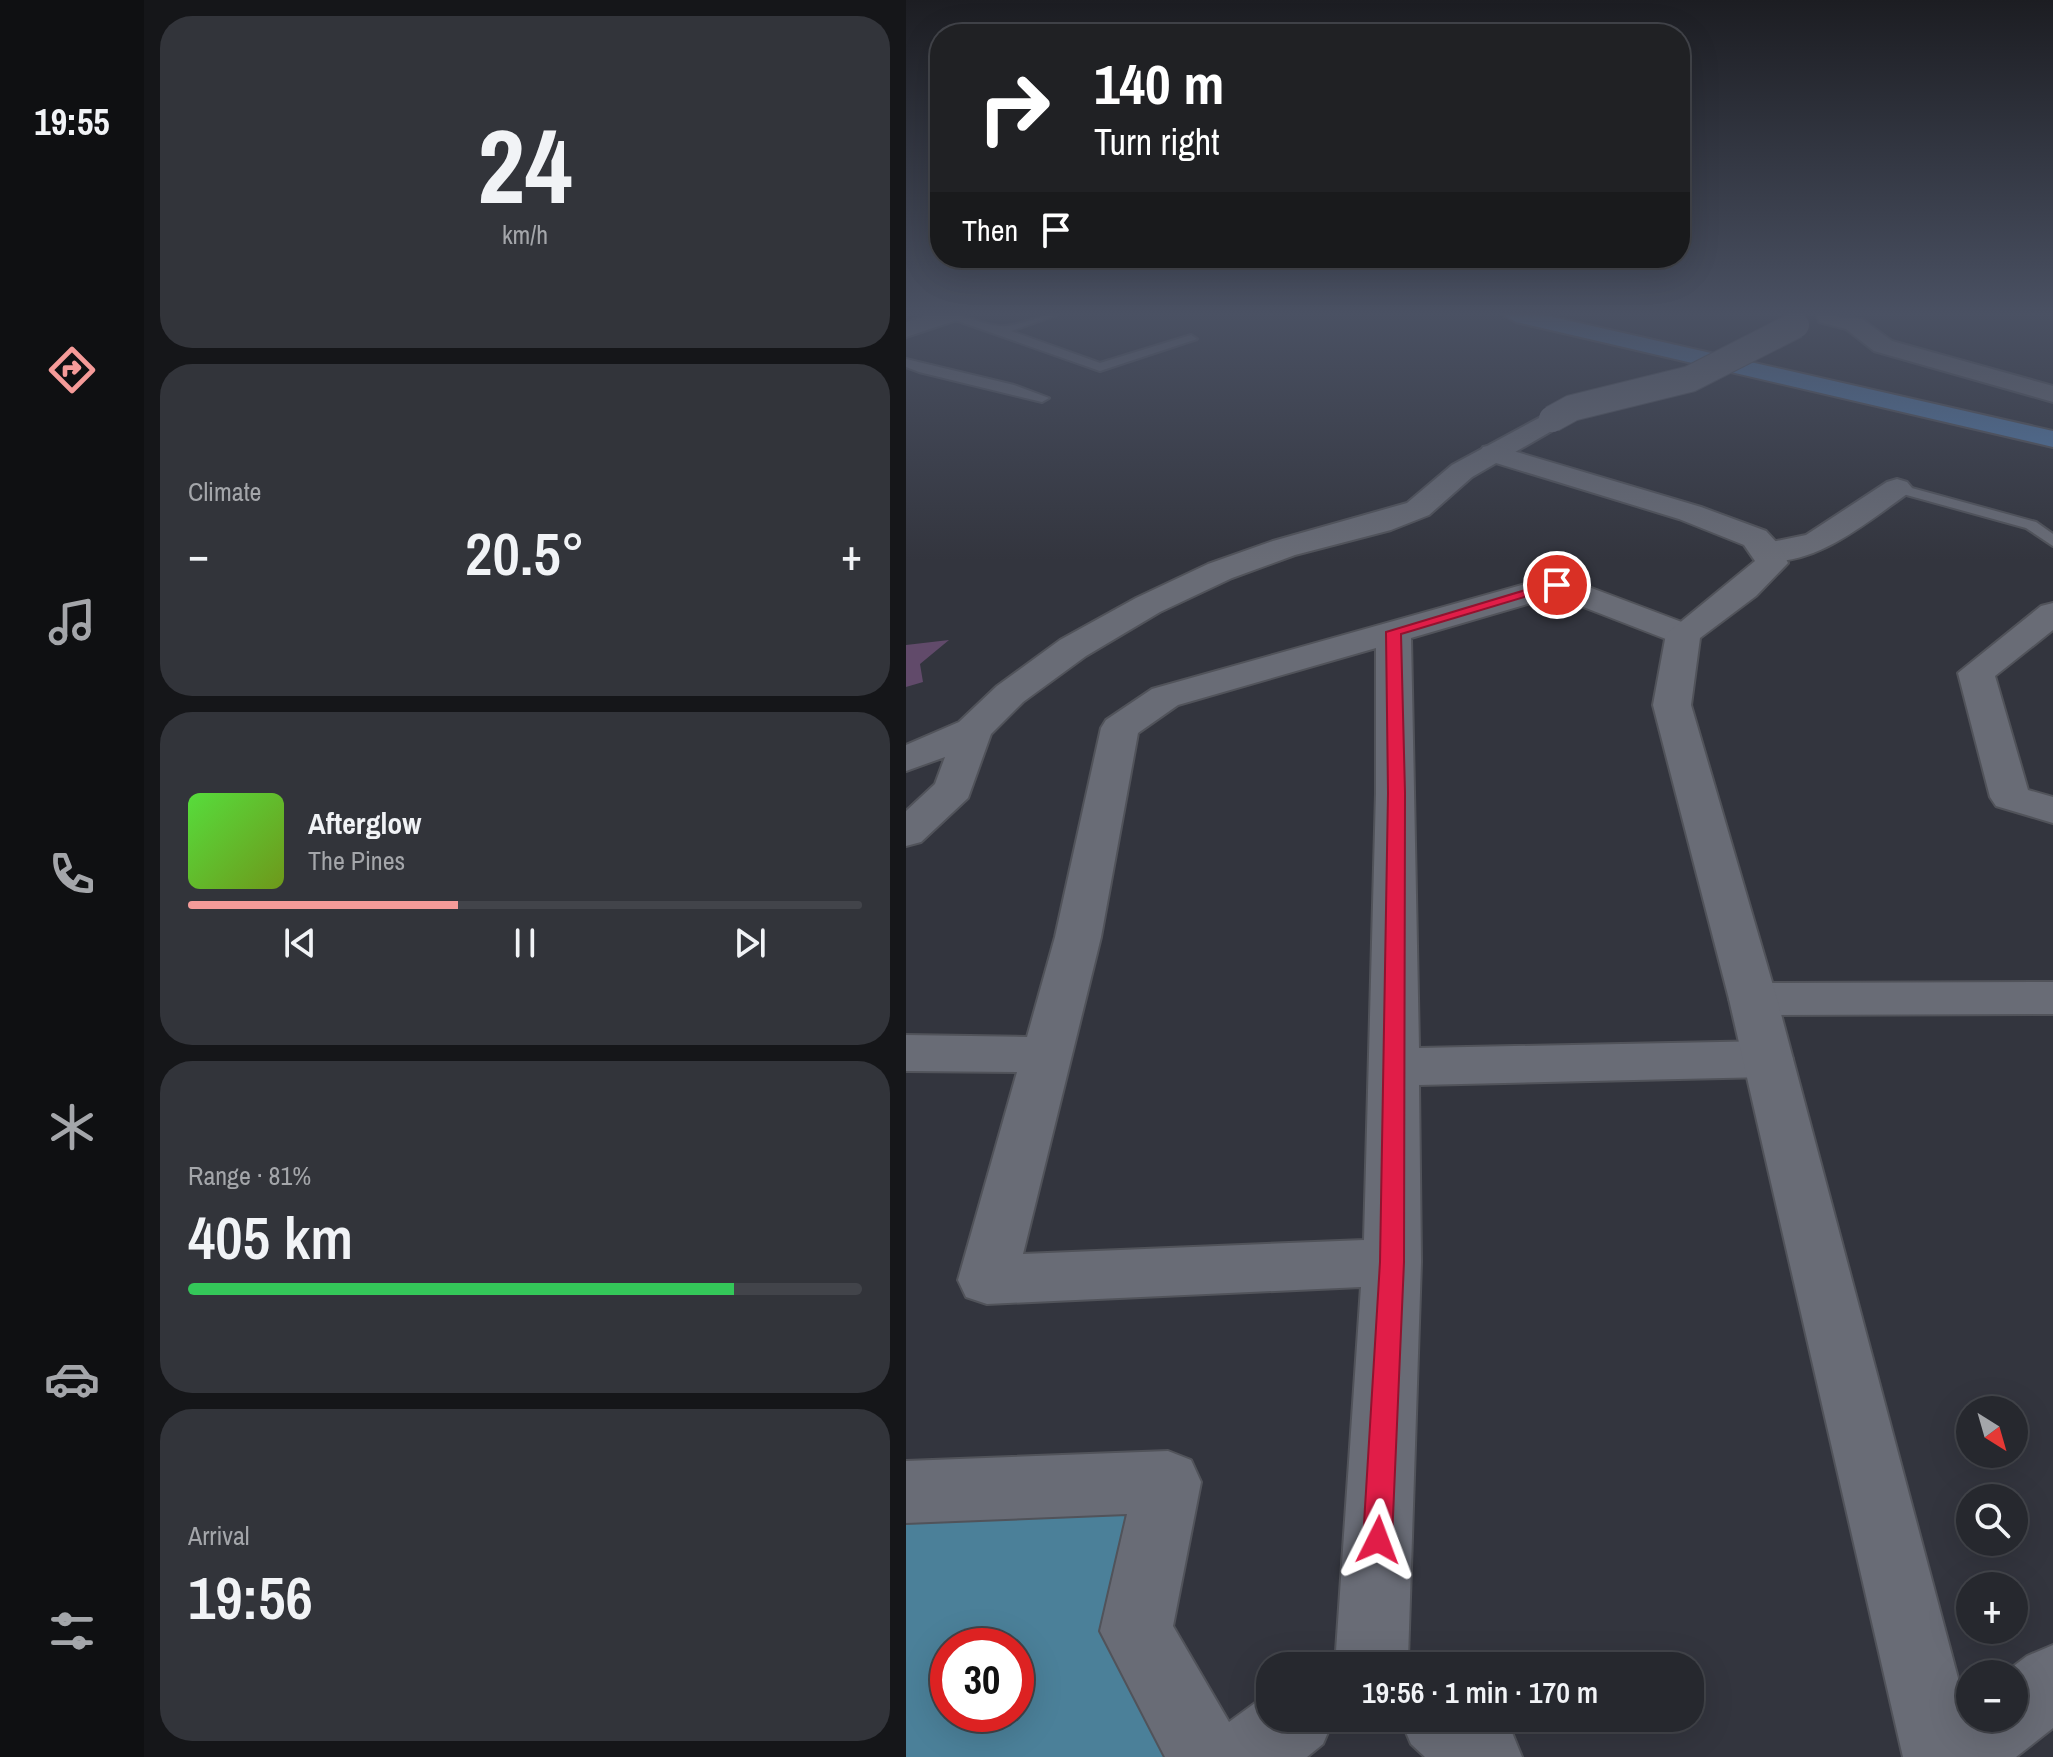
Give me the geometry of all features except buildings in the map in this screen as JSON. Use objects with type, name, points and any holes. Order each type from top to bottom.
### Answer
[{"type":"main road","points":[[1871,397],[2053,439]]},
{"type":"main road","points":[[1947,397],[2053,422]]},
{"type":"street","points":[[906,759],[973,730],[1010,694],[1073,648],[1148,605],[1220,571],[1284,548],[1418,509],[1462,471],[1552,419],[1572,408],[1617,397]]},
{"type":"street","points":[[1493,453],[1690,513],[1755,538],[1768,552],[1772,563],[1744,589],[1683,634],[1672,705],[1753,999],[1941,1757]]},
{"type":"street","points":[[1768,552],[1816,542],[1897,488]]},
{"type":"street","points":[[1392,1262],[987,1280],[1078,937],[1120,728],[1165,697],[1557,585],[1683,634]]},
{"type":"street","points":[[2053,613],[2036,644],[1976,673],[2010,797],[2053,811]]},
{"type":"street","points":[[1372,1652],[1392,1262],[1396,793],[1393,632]]},
{"type":"street","points":[[906,833],[954,789],[973,730]]},
{"type":"street","points":[[1753,999],[2053,998]]},
{"type":"street","points":[[906,1053],[1047,1055]]},
{"type":"street","points":[[1392,1067],[1768,1059]]},
{"type":"street","points":[[906,1492],[1168,1482],[1136,1631],[1206,1757]]},
{"type":"street","points":[[2028,1701],[2053,1682]]},
{"type":"street","points":[[1245,1757],[1278,1732]]},
{"type":"street","points":[[1454,1732],[1484,1757]]},
{"type":"street","points":[[1955,1757],[1988,1732]]},
{"type":"lane","points":[[1897,488],[2031,525],[2053,541]]},
{"type":"shaded area","points":[[949,640],[920,664],[923,682],[906,687],[906,645]]},
{"type":"water","points":[[1138,1503],[1186,1757],[906,1757],[906,1509]]},
{"type":"route","points":[[1378,1540],[1392,1262],[1396,793],[1393,632],[1557,585]]}]
